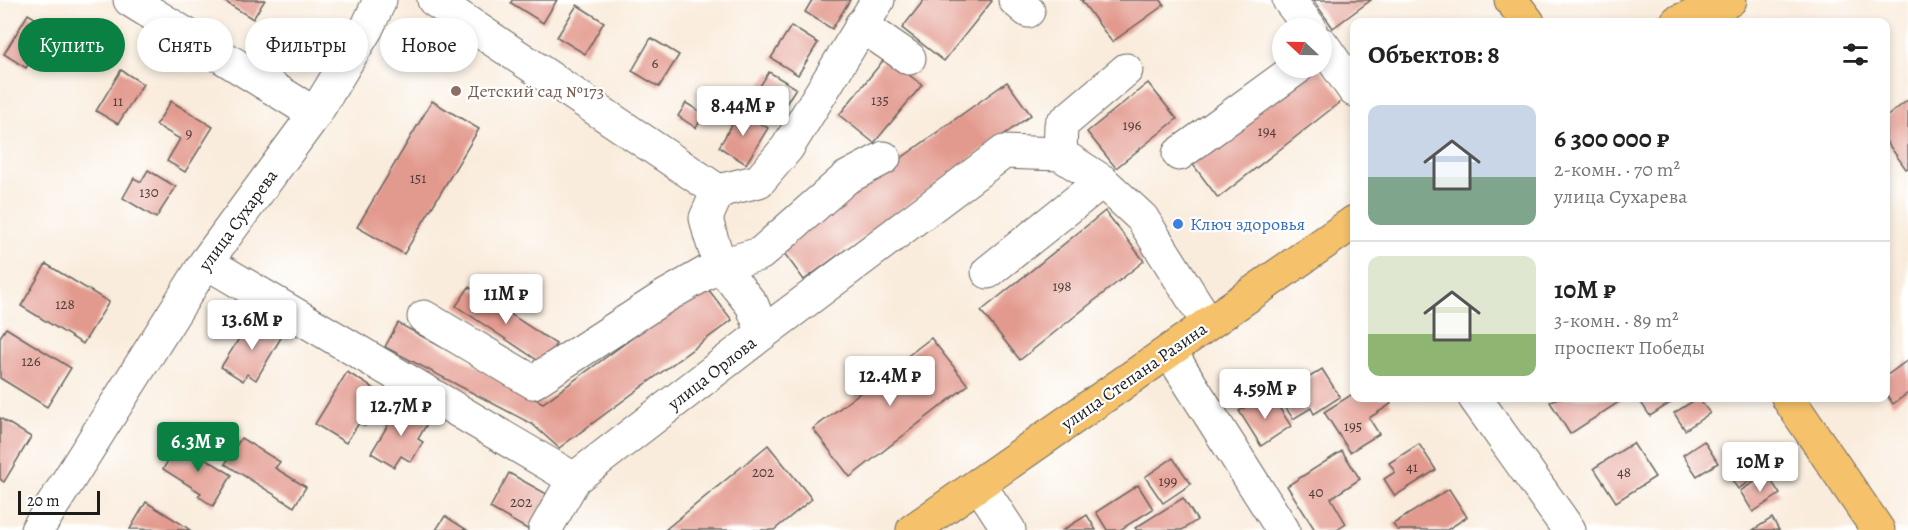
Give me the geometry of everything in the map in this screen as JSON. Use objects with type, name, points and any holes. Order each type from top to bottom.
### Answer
[{"type":"main road","points":[[1512,0],[1525,18]]},
{"type":"main road","points":[[1687,18],[1730,0]]},
{"type":"main road","name":"улица Степана Разина","points":[[913,530],[1170,352],[1208,323],[1350,227]]},
{"type":"main road","points":[[1791,402],[1878,530]]},
{"type":"street","points":[[130,0],[315,114]]},
{"type":"street","name":"улица Сухарева","points":[[37,530],[206,262],[315,114],[367,28],[380,0]]},
{"type":"street","points":[[434,0],[718,191],[759,180],[787,148],[870,12],[909,58]]},
{"type":"street","points":[[1289,0],[1302,18]]},
{"type":"street","points":[[1332,60],[1350,85]]},
{"type":"street","points":[[1060,154],[1061,125],[1126,69]]},
{"type":"street","points":[[1179,154],[1283,78]]},
{"type":"street","points":[[764,333],[1004,152],[1060,154],[1102,181],[1142,219],[1208,323]]},
{"type":"street","points":[[423,317],[532,382],[664,297],[720,265],[760,254],[846,178],[884,158]]},
{"type":"street","points":[[988,272],[1102,181]]},
{"type":"street","name":"улица Орлова","points":[[544,530],[574,479],[764,333],[753,305],[720,265],[706,218],[718,191]]},
{"type":"street","points":[[206,262],[574,479]]},
{"type":"street","points":[[1170,352],[1283,530]]},
{"type":"street","points":[[1478,402],[1569,530]]},
{"type":"street","points":[[979,484],[1009,530]]},
{"type":"building","points":[[222,0],[265,0],[254,18]]},
{"type":"building","points":[[512,0],[557,0],[543,23],[511,3]]},
{"type":"building","points":[[812,0],[850,0],[832,29],[805,12]]},
{"type":"building","points":[[924,0],[992,1],[944,61],[902,28]]},
{"type":"building","points":[[1081,0],[1161,0],[1164,5],[1112,42]]},
{"type":"building","points":[[1313,0],[1371,0],[1333,28],[1332,18],[1326,18]]},
{"type":"building","points":[[577,5],[604,22],[585,54],[557,37]]},
{"type":"building","points":[[791,26],[818,43],[798,75],[771,58]]},
{"type":"building","points":[[18,31],[18,63],[4,54]]},
{"type":"building","points":[[651,38],[679,55],[659,87],[632,71]]},
{"type":"building","points":[[886,57],[922,85],[874,143],[839,115]]},
{"type":"building","points":[[120,72],[124,72],[143,84],[118,124],[96,111]]},
{"type":"building","points":[[769,72],[796,88],[776,120],[749,103]]},
{"type":"building","points":[[1298,78],[1327,78],[1344,99],[1218,198],[1191,162]]},
{"type":"building","points":[[1007,82],[1031,115],[804,280],[779,246]]},
{"type":"building","points":[[1148,83],[1177,119],[1116,168],[1087,132]]},
{"type":"building","points":[[1908,100],[1908,168],[1906,169],[1890,147],[1890,114]]},
{"type":"building","points":[[171,101],[213,127],[185,172],[167,161],[180,139],[156,125]]},
{"type":"building","points":[[432,101],[479,129],[404,254],[357,227]]},
{"type":"building","points":[[686,103],[704,114],[696,128],[678,116]]},
{"type":"building","points":[[740,111],[768,128],[746,164],[719,147]]},
{"type":"building","points":[[148,170],[176,187],[156,218],[123,198],[134,178],[141,182]]},
{"type":"building","points":[[1105,211],[1144,261],[1020,360],[981,311]]},
{"type":"building","points":[[46,264],[109,302],[83,344],[21,306]]},
{"type":"building","points":[[705,285],[732,320],[559,448],[532,424],[385,347],[398,323],[543,403]]},
{"type":"building","points":[[469,287],[556,344],[543,364],[456,306]]},
{"type":"building","points":[[252,318],[282,336],[256,380],[247,374],[243,381],[221,367]]},
{"type":"building","points":[[6,328],[71,368],[47,407],[0,378],[0,337]]},
{"type":"building","points":[[931,338],[968,385],[850,477],[813,429]]},
{"type":"building","points":[[1908,360],[1908,393],[1893,404],[1890,400],[1890,373]]},
{"type":"building","points":[[1322,369],[1340,397],[1314,414],[1311,408],[1293,419],[1279,397]]},
{"type":"building","points":[[347,372],[378,391],[367,410],[373,413],[365,426],[359,423],[346,443],[315,424]]},
{"type":"building","points":[[1350,396],[1350,402],[1390,402],[1391,404],[1369,418],[1379,434],[1350,452],[1324,412]]},
{"type":"building","points":[[1261,397],[1267,406],[1275,401],[1291,426],[1261,446],[1239,411]]},
{"type":"building","points":[[1550,402],[1619,402],[1570,434]]},
{"type":"building","points":[[1641,402],[1672,402],[1650,416]]},
{"type":"building","points":[[1692,402],[1701,402],[1710,413],[1685,430],[1674,413]]},
{"type":"building","points":[[400,405],[428,422],[418,439],[423,442],[411,462],[401,456],[394,467],[371,453]]},
{"type":"building","points":[[0,418],[31,437],[4,482],[0,479]]},
{"type":"building","points":[[241,438],[280,462],[275,468],[306,487],[294,507],[225,464]]},
{"type":"building","points":[[1704,441],[1718,463],[1697,476],[1683,455]]},
{"type":"building","points":[[179,442],[232,475],[213,506],[198,496],[201,493],[163,469]]},
{"type":"building","points":[[1633,443],[1655,477],[1616,502],[1594,468]]},
{"type":"building","points":[[1419,444],[1436,470],[1395,496],[1384,479],[1395,472],[1389,463]]},
{"type":"building","points":[[768,445],[812,499],[774,530],[665,530]]},
{"type":"building","points":[[1342,451],[1360,479],[1331,498],[1346,524],[1337,530],[1315,530],[1287,486]]},
{"type":"building","points":[[1747,455],[1760,475],[1738,489],[1725,470]]},
{"type":"building","points":[[1173,458],[1191,484],[1163,503],[1145,477]]},
{"type":"building","points":[[509,473],[552,497],[529,530],[490,508]]},
{"type":"building","points":[[1767,474],[1780,494],[1753,512],[1740,491]]},
{"type":"building","points":[[1138,485],[1153,509],[1120,530],[1107,530],[1096,512]]},
{"type":"building","points":[[1449,489],[1467,517],[1447,530],[1397,530],[1393,524]]},
{"type":"building","points":[[1183,498],[1197,520],[1182,530],[1137,530],[1135,528]]},
{"type":"building","points":[[146,502],[180,523],[190,530],[130,529]]},
{"type":"building","points":[[1087,515],[1096,530],[1063,530]]},
{"type":"building","points":[[445,516],[467,530],[436,530]]},
{"type":"building","points":[[1772,518],[1779,530],[1753,530]]},
{"type":"place","name":"Детский сад №173","points":[[456,91]]},
{"type":"place","name":"Ключ здоровья","points":[[1178,224]]}]
